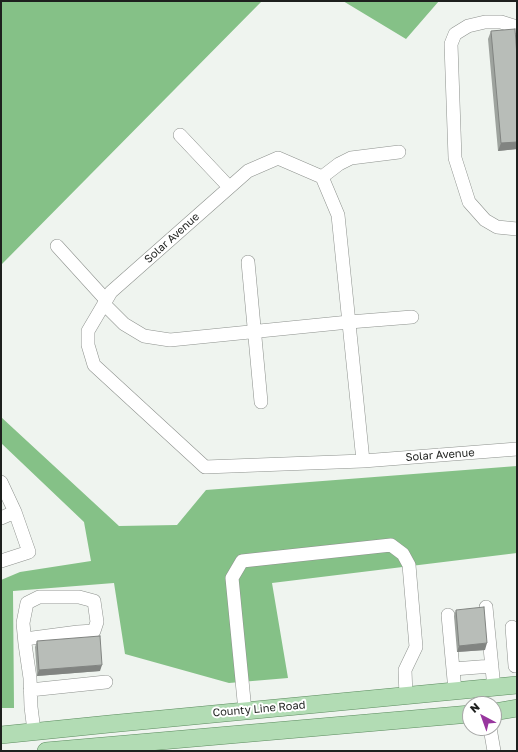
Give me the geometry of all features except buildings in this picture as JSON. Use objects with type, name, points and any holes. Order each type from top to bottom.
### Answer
[{"type":"main road","name":"County Line Road","points":[[1,735],[517,685]]},
{"type":"main road","points":[[502,711],[517,708]]},
{"type":"main road","points":[[46,751],[462,715]]},
{"type":"street","points":[[517,27],[501,22],[485,22],[468,26],[455,34],[451,44],[455,158],[469,202],[485,220],[497,227],[517,229]]},
{"type":"street","points":[[180,135],[229,188]]},
{"type":"street","points":[[363,461],[338,215],[322,177],[339,164],[351,158],[399,152]]},
{"type":"street","name":"Solar Avenue","points":[[322,177],[278,158],[248,171],[111,292],[88,331],[88,344],[94,365],[205,467],[363,461],[517,449]]},
{"type":"street","points":[[57,246],[124,324],[144,336],[170,340],[412,317]]},
{"type":"street","points":[[248,262],[261,402]]},
{"type":"street","points":[[1,482],[15,512],[29,552],[1,561]]},
{"type":"street","points":[[1,518],[15,512]]},
{"type":"street","points":[[245,711],[232,578],[242,561],[391,545],[404,554],[409,565],[416,647],[405,670],[406,696]]},
{"type":"street","points":[[25,639],[94,631],[97,622],[94,601],[79,596],[39,597],[27,604],[23,623],[34,731]]},
{"type":"street","points":[[486,607],[494,688]]},
{"type":"street","points":[[448,615],[455,691]]},
{"type":"street","points":[[512,627],[517,685]]},
{"type":"street","points":[[453,669],[492,666]]},
{"type":"street","points":[[30,690],[106,682]]},
{"type":"street","points":[[491,736],[494,751]]},
{"type":"green space","points":[[1,1],[262,1],[1,265]]},
{"type":"green space","points":[[343,1],[439,1],[406,39]]},
{"type":"green space","points":[[1,417],[119,526],[177,525],[206,490],[517,466],[517,553],[272,583],[288,678],[229,683],[125,654],[114,583],[13,591],[14,708],[1,708],[1,580],[20,572],[91,561],[84,522],[1,443]]}]
